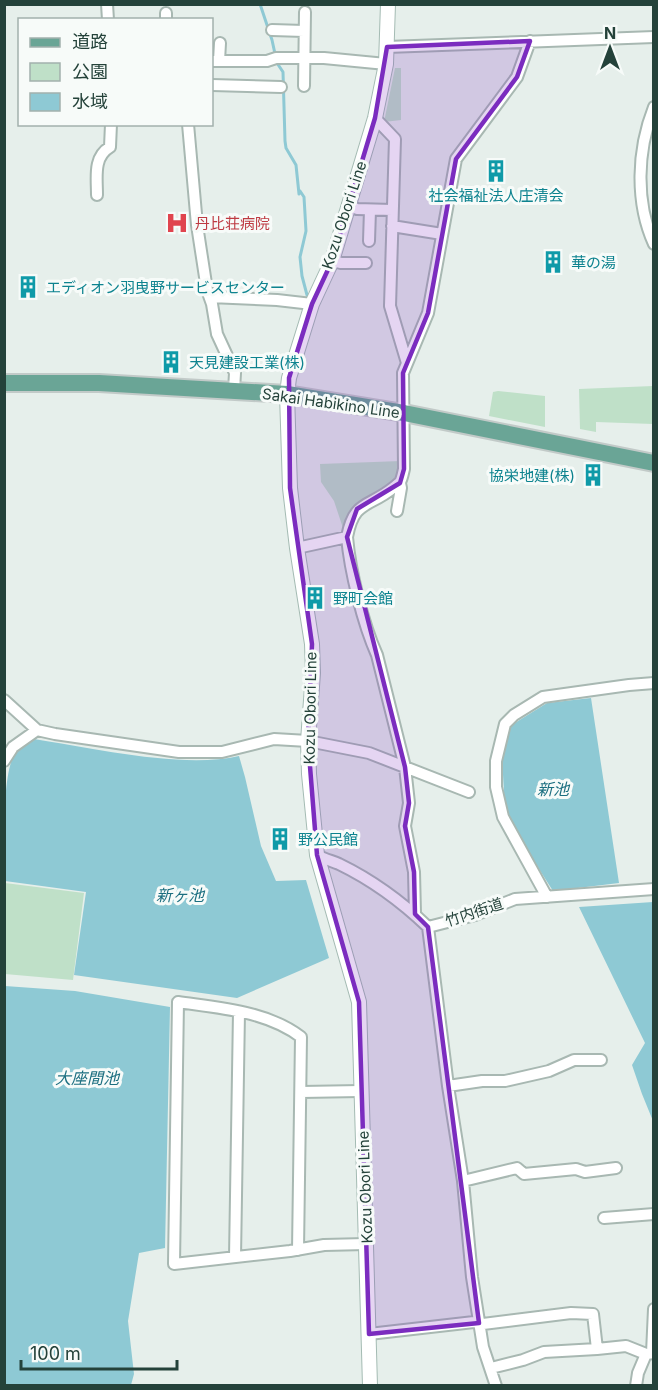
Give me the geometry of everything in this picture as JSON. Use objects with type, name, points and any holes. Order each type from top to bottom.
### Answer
[{"type":"main road","name":"Kozu Obori Line","points":[[370,1386],[359,1002],[317,855],[308,741],[313,674],[312,644],[290,488],[288,394],[289,378],[312,304],[332,261],[375,118],[386,64],[388,4]]},
{"type":"main road","name":"Sakai Habikino Line","points":[[4,383],[99,383],[288,394],[404,413],[654,463]]},
{"type":"street","points":[[304,86],[305,12]]},
{"type":"street","points":[[272,30],[304,31]]},
{"type":"street","points":[[387,47],[654,37]]},
{"type":"street","points":[[397,511],[404,469],[403,373],[428,312],[456,159],[517,77],[530,41]]},
{"type":"street","points":[[220,43],[215,61],[267,61],[276,57],[324,58],[386,64]]},
{"type":"street","points":[[213,85],[281,87]]},
{"type":"street","points":[[654,107],[643,153],[640,182],[642,210],[654,244]]},
{"type":"street","points":[[375,118],[395,139],[390,306],[407,363]]},
{"type":"street","points":[[97,195],[97,163],[102,152],[110,147],[111,126]]},
{"type":"street","points":[[188,126],[197,225],[207,290],[217,334],[235,373],[234,390]]},
{"type":"street","points":[[348,205],[357,209],[392,210]]},
{"type":"street","points":[[369,241],[370,210]]},
{"type":"street","points":[[392,226],[442,234]]},
{"type":"street","points":[[332,261],[366,263]]},
{"type":"street","points":[[210,297],[312,304]]},
{"type":"street","points":[[400,483],[387,493],[357,509],[347,537],[351,567],[369,638],[377,655],[405,767],[409,803],[405,826],[414,872],[415,914]]},
{"type":"street","points":[[297,548],[347,537]]},
{"type":"street","points":[[547,897],[503,817],[496,787],[496,761],[505,724],[514,715],[543,697],[654,683]]},
{"type":"street","points":[[4,700],[37,730],[179,752],[222,752],[274,740],[308,741],[369,753],[469,792]]},
{"type":"street","points":[[4,761],[13,747],[37,730]]},
{"type":"street","name":"竹内街道","points":[[317,855],[372,882],[415,914],[428,927],[475,915],[515,899],[654,889]]},
{"type":"street","points":[[428,927],[448,1086],[463,1181],[472,1276],[483,1347],[496,1386]]},
{"type":"street","points":[[298,1250],[301,1037],[291,1029],[262,1017],[178,1002],[174,1264],[298,1250],[324,1245],[366,1244]]},
{"type":"street","points":[[236,1257],[239,1012]]},
{"type":"street","points":[[448,1086],[482,1081],[505,1081],[549,1071],[574,1060],[601,1059]]},
{"type":"street","points":[[301,1092],[361,1091]]},
{"type":"street","points":[[463,1181],[517,1168],[524,1174],[576,1169],[585,1172],[616,1168]]},
{"type":"street","points":[[604,1218],[654,1214]]},
{"type":"street","points":[[636,1386],[638,1373],[650,1353],[654,1309]]},
{"type":"street","points":[[369,1334],[483,1324],[571,1313],[593,1314],[597,1349]]},
{"type":"street","points":[[491,1368],[524,1360],[544,1352],[626,1346],[650,1353]]},
{"type":"highlighted area","points":[[530,41],[517,77],[456,159],[428,313],[403,373],[404,469],[400,483],[357,509],[347,537],[405,767],[409,803],[405,826],[414,872],[415,914],[428,927],[479,1323],[369,1334],[359,1002],[317,855],[308,741],[312,644],[290,488],[289,378],[312,304],[332,261],[375,118],[387,47]]},
{"type":"green space","points":[[395,68],[401,68],[401,120],[384,122]]},
{"type":"green space","points":[[653,386],[653,424],[596,422],[596,432],[580,429],[579,389]]},
{"type":"green space","points":[[493,392],[545,396],[545,427],[489,416]]},
{"type":"green space","points":[[401,461],[401,471],[394,483],[347,528],[343,528],[334,501],[321,482],[320,464]]},
{"type":"green space","points":[[5,883],[84,893],[73,980],[5,974]]},
{"type":"water","name":"新池","points":[[591,698],[619,883],[553,891],[505,810],[502,757],[510,726],[547,703]]},
{"type":"water","name":"新ヶ池","points":[[34,739],[165,759],[216,759],[239,756],[261,846],[276,881],[306,880],[329,958],[237,998],[74,975],[86,892],[5,881],[4,832],[8,773],[18,749]]},
{"type":"water","points":[[654,902],[653,1121],[632,1065],[645,1043],[579,907]]},
{"type":"water","name":"大座間池","points":[[5,986],[75,991],[170,1007],[165,1248],[139,1253],[128,1321],[134,1374],[131,1385],[5,1385]]},
{"type":"waterway","points":[[260,4],[277,63],[283,72],[286,148],[296,165],[299,194],[300,191],[304,197],[306,231],[300,257],[302,276],[309,297]]},
{"type":"place","name":"社会福祉法人庄清会","points":[[496,171]]},
{"type":"place","name":"丹比荘病院","points":[[177,223]]},
{"type":"place","name":"華の湯","points":[[553,262]]},
{"type":"place","name":"エディオン羽曳野サービスセンター","points":[[28,287]]},
{"type":"place","name":"天見建設工業(株)","points":[[171,362]]},
{"type":"place","name":"協栄地建(株)","points":[[593,475]]},
{"type":"place","name":"野町会館","points":[[315,598]]},
{"type":"place","name":"野公民館","points":[[280,839]]}]
